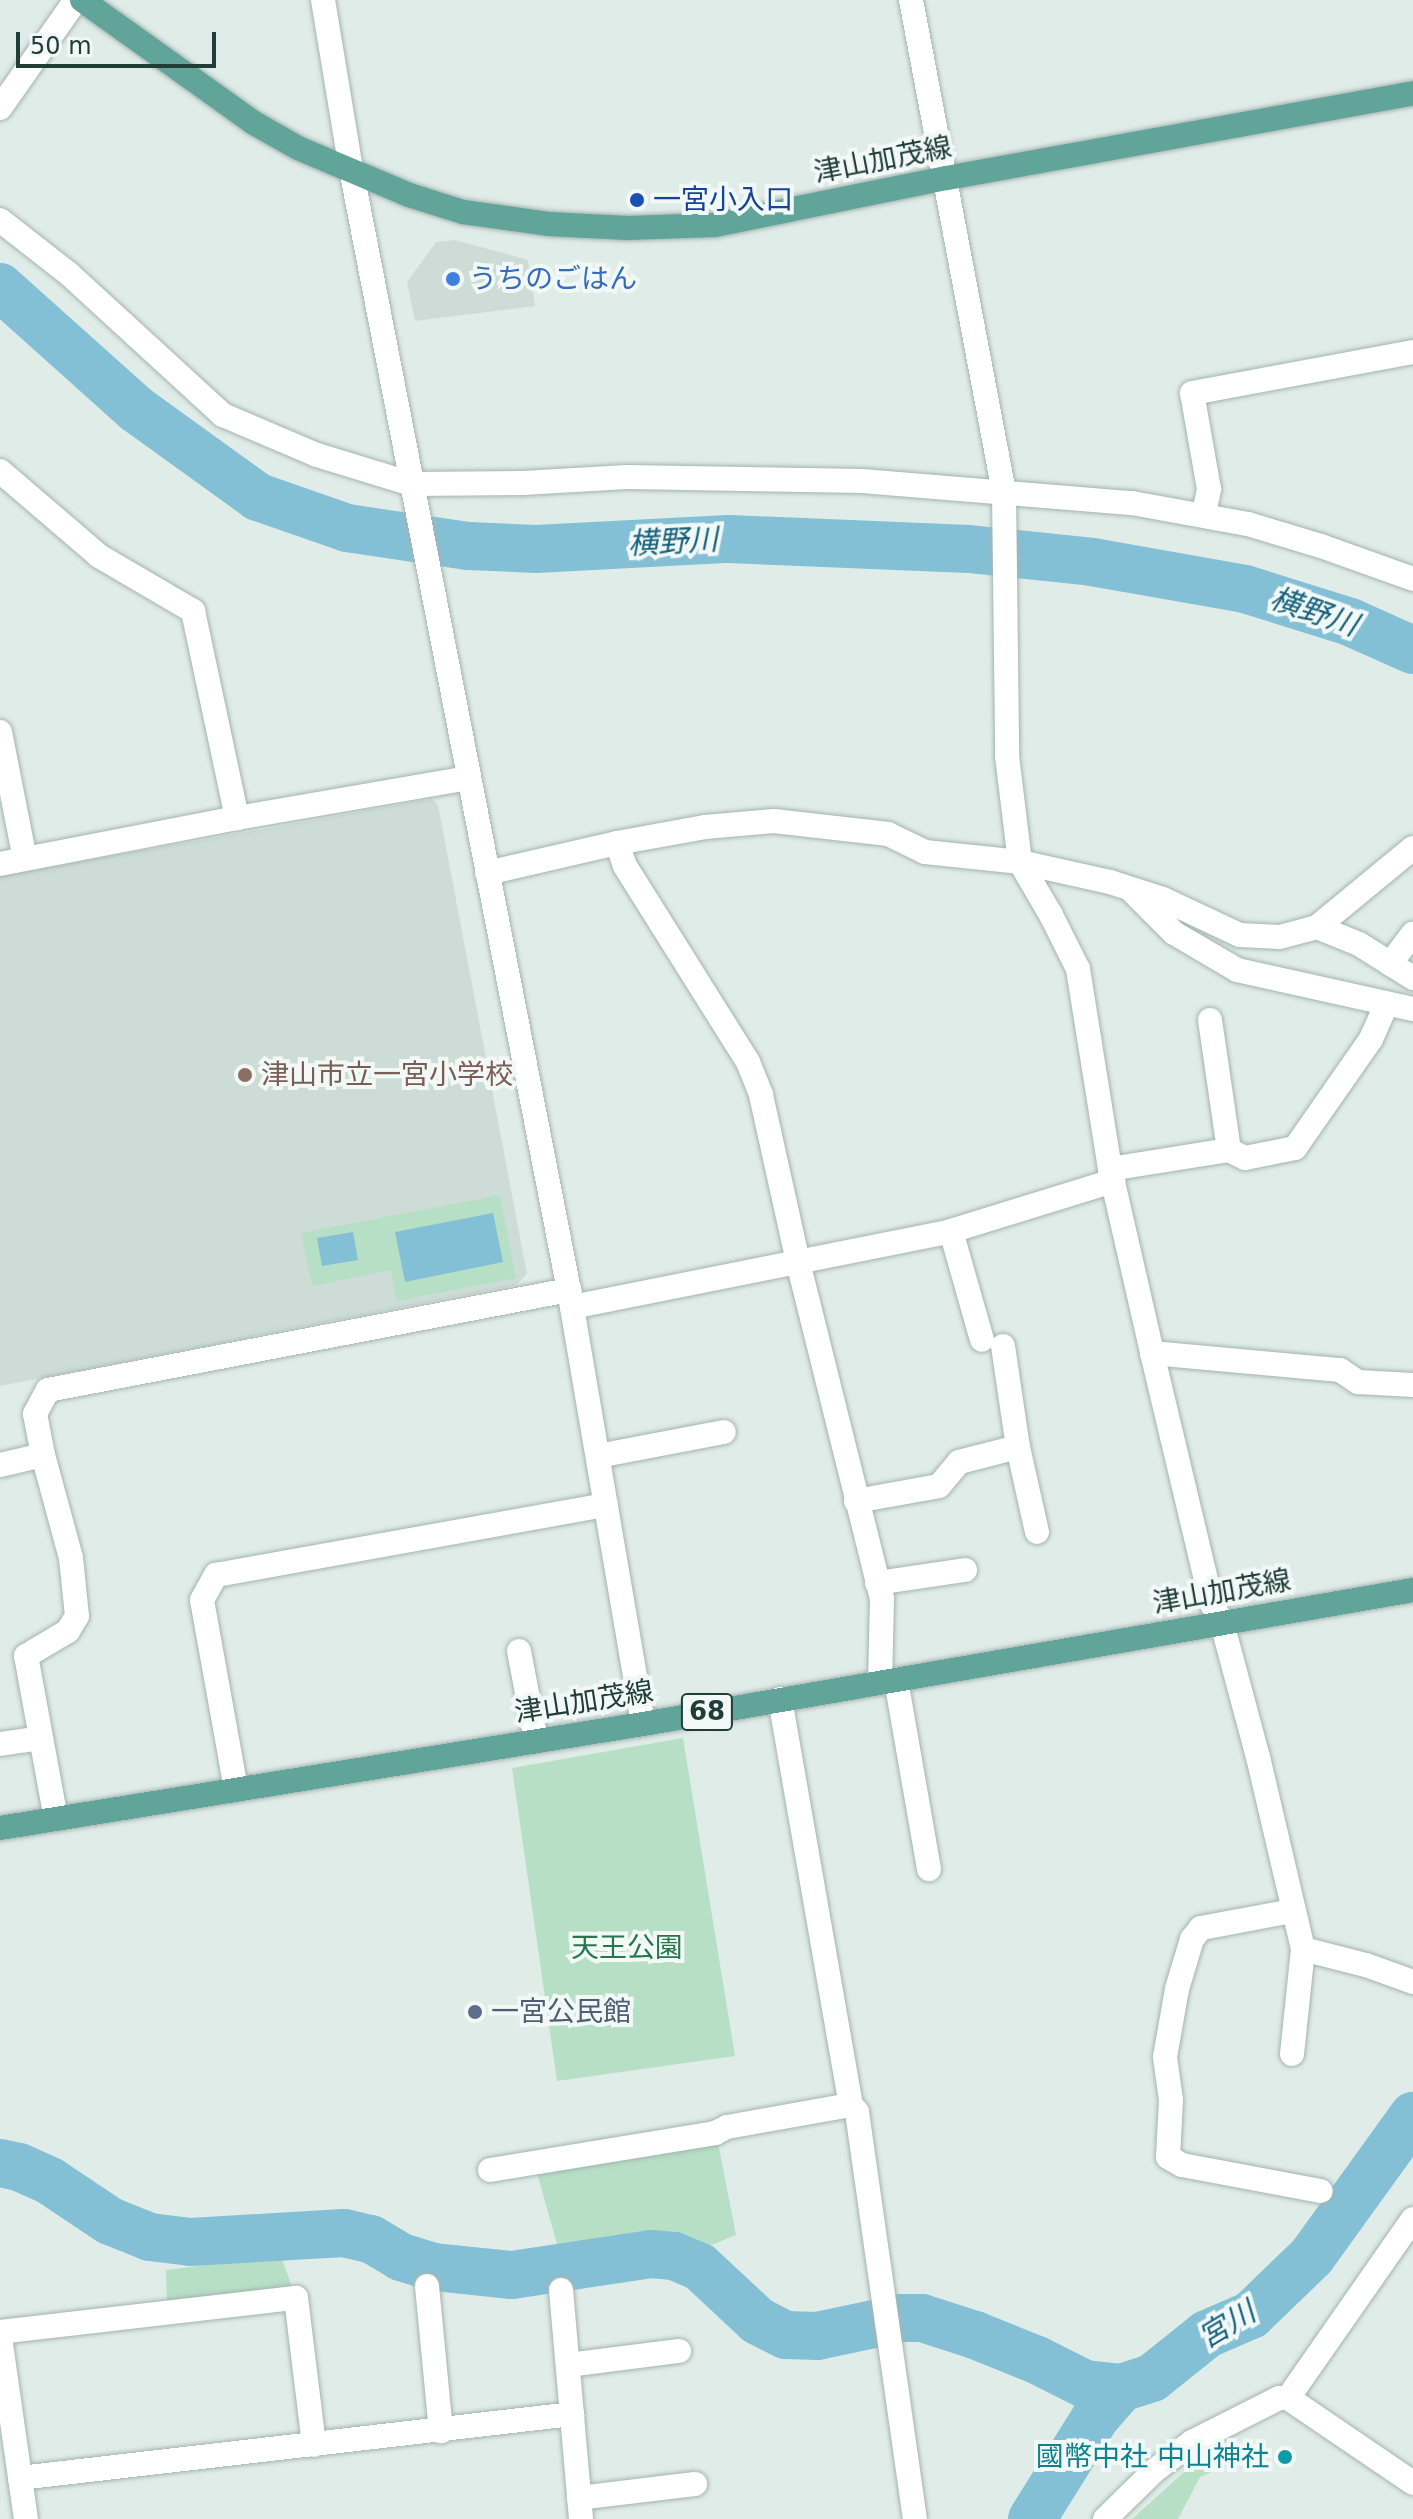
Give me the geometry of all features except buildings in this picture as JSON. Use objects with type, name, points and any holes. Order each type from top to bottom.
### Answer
[{"type":"main road","name":"津山加茂線","points":[[79,0],[254,123],[298,148],[463,212],[548,224],[628,228],[715,225],[947,178],[1413,93]]},
{"type":"main road","name":"津山加茂線","points":[[0,1828],[643,1724],[1413,1590]]},
{"type":"street","points":[[0,108],[79,0]]},
{"type":"street","points":[[323,0],[351,169],[570,1298],[643,1724]]},
{"type":"street","points":[[911,0],[947,178],[1005,504],[1007,756],[1020,862],[1078,969],[1112,1175],[1152,1353],[1212,1604],[1222,1623],[1258,1757],[1303,1949],[1292,2054]]},
{"type":"street","points":[[0,220],[69,274],[223,415],[317,455],[412,486],[627,477],[862,481],[1005,504],[1204,513],[1321,546],[1413,579]]},
{"type":"street","points":[[1204,513],[1209,489],[1192,393],[1413,352]]},
{"type":"street","points":[[0,471],[99,556],[193,611],[237,818]]},
{"type":"street","points":[[0,732],[25,859]]},
{"type":"street","points":[[0,864],[237,818],[468,778]]},
{"type":"street","points":[[487,873],[617,843],[705,827],[788,822],[888,834],[925,852],[1020,862],[1163,899],[1240,935],[1285,936],[1317,927],[1413,848]]},
{"type":"street","points":[[617,843],[625,866],[748,1062],[761,1095],[798,1262],[882,1598],[888,1681],[929,1869]]},
{"type":"street","points":[[1129,888],[1174,933],[1237,970],[1413,1009]]},
{"type":"street","points":[[1317,927],[1359,944],[1413,978]]},
{"type":"street","points":[[1390,964],[1413,934]]},
{"type":"street","points":[[1277,980],[1285,936]]},
{"type":"street","points":[[56,1819],[26,1656],[68,1631],[77,1616],[71,1558],[35,1414],[48,1390],[570,1298],[798,1262],[951,1231],[1112,1175],[1229,1150],[1245,1158],[1295,1148],[1371,1039],[1386,1005]]},
{"type":"street","points":[[1210,1020],[1229,1150]]},
{"type":"street","points":[[951,1231],[992,1343],[1037,1532]]},
{"type":"street","points":[[1152,1353],[1340,1370],[1358,1382],[1413,1385]]},
{"type":"street","points":[[598,1456],[724,1432]]},
{"type":"street","points":[[856,1501],[939,1486],[959,1462],[1018,1447]]},
{"type":"street","points":[[0,1465],[43,1455]]},
{"type":"street","points":[[236,1789],[202,1600],[216,1575],[606,1505]]},
{"type":"street","points":[[877,1583],[965,1570]]},
{"type":"street","points":[[519,1651],[536,1740]]},
{"type":"street","points":[[780,1699],[851,2105],[859,2127],[915,2519]]},
{"type":"street","points":[[0,1744],[41,1738]]},
{"type":"street","points":[[1292,1911],[1201,1928],[1192,1939],[1177,1989],[1165,2057],[1171,2100],[1168,2157],[1182,2165],[1321,2191]]},
{"type":"street","points":[[1303,1949],[1366,1965],[1413,1982]]},
{"type":"street","points":[[490,2170],[715,2133],[727,2127],[851,2105]]},
{"type":"street","points":[[1288,2398],[1413,2219]]},
{"type":"street","points":[[427,2286],[441,2431]]},
{"type":"street","points":[[561,2290],[580,2508],[695,2484]]},
{"type":"street","points":[[26,2519],[0,2342],[296,2298],[314,2445]]},
{"type":"street","points":[[568,2365],[679,2351]]},
{"type":"street","points":[[1105,2519],[1154,2471],[1192,2442],[1279,2398],[1288,2398],[1413,2483]]},
{"type":"street","points":[[20,2478],[572,2414]]},
{"type":"shaded area","points":[[455,240],[528,260],[535,306],[415,321],[407,282],[436,242]]},
{"type":"shaded area","name":"津山市立一宮小学校","points":[[432,799],[438,805],[527,1274],[516,1285],[0,1386],[0,876]]},
{"type":"green space","points":[[500,1195],[516,1278],[397,1301],[391,1270],[312,1286],[301,1233]]},
{"type":"green space","name":"天王公園","points":[[683,1738],[735,2056],[557,2081],[512,1768]]},
{"type":"green space","points":[[718,2143],[736,2235],[692,2253],[651,2240],[557,2244],[537,2173]]},
{"type":"green space","points":[[281,2256],[296,2298],[167,2313],[166,2270]]},
{"type":"green space","points":[[1222,2452],[1230,2453],[1232,2463],[1200,2477],[1178,2519],[1132,2519],[1183,2473]]},
{"type":"water","points":[[493,1213],[503,1262],[405,1282],[395,1232]]},
{"type":"water","points":[[353,1232],[358,1260],[322,1266],[317,1238]]},
{"type":"waterway","name":"横野川","points":[[0,287],[136,409],[258,497],[347,528],[468,546],[536,549],[729,539],[969,549],[1092,562],[1245,589],[1350,622],[1413,650]]},
{"type":"waterway","name":"宮川","points":[[1032,2519],[1095,2418],[1121,2388],[1152,2378],[1207,2334],[1251,2315],[1312,2256],[1413,2116]]},
{"type":"waterway","points":[[0,2163],[19,2167],[50,2181],[110,2221],[150,2237],[191,2242],[344,2233],[371,2239],[401,2257],[434,2267],[512,2275],[651,2254],[674,2256],[700,2267],[758,2321],[786,2335],[817,2336],[879,2323]]},
{"type":"waterway","points":[[899,2318],[922,2318],[975,2335],[1085,2384],[1121,2388]]},
{"type":"place","name":"一宮小入口","points":[[637,200]]},
{"type":"place","name":"うちのごはん","points":[[453,279]]},
{"type":"place","name":"津山市立一宮小学校","points":[[245,1075]]},
{"type":"place","name":"一宮公民館","points":[[475,2012]]},
{"type":"place","name":"國幣中社 中山神社","points":[[1285,2457]]}]
